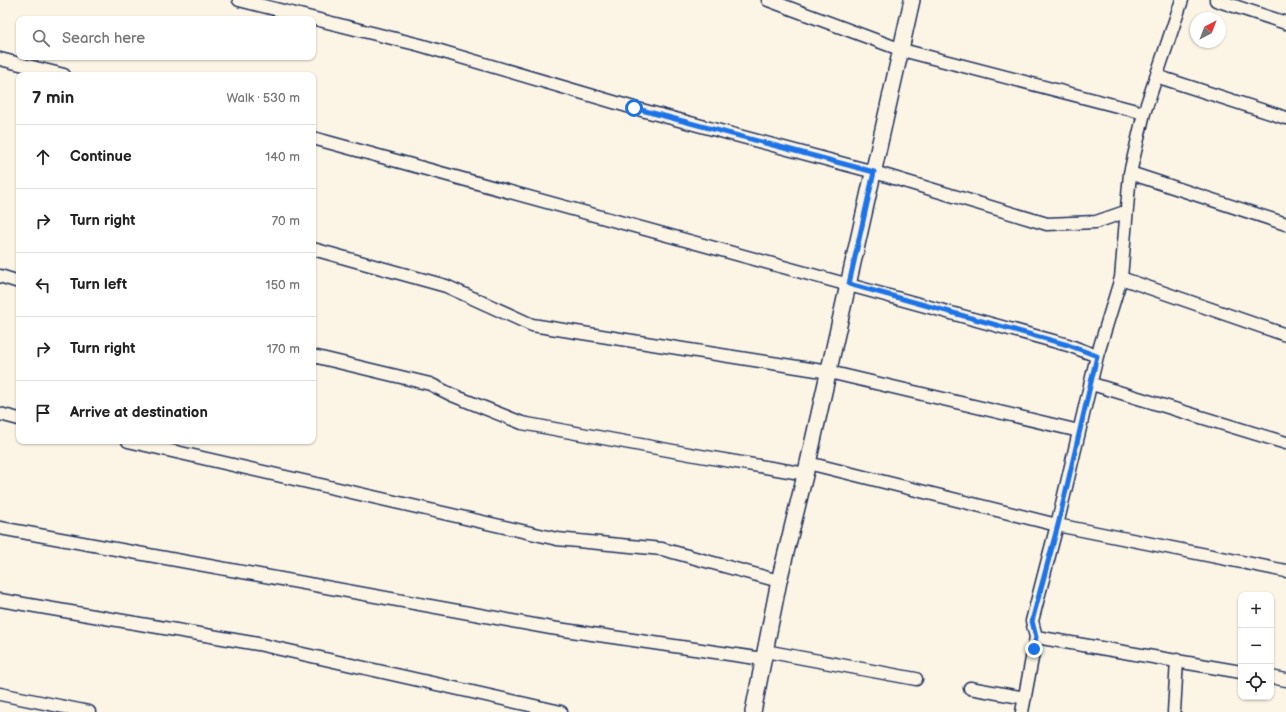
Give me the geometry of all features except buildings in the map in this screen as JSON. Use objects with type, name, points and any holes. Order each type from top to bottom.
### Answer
[{"type":"street","points":[[239,0],[303,16]]},
{"type":"street","points":[[768,0],[902,50],[1144,113]]},
{"type":"street","points":[[753,712],[779,581],[807,469],[912,0]]},
{"type":"street","points":[[1022,712],[1036,637],[1032,621],[1058,525],[1079,431],[1092,384],[1097,356],[1121,278],[1125,241],[1125,212],[1130,172],[1144,113],[1182,0]]},
{"type":"street","points":[[1216,0],[1286,23]]},
{"type":"street","points":[[316,19],[420,45],[634,108],[874,172],[1047,224],[1096,222],[1125,212]]},
{"type":"street","points":[[0,59],[52,72]]},
{"type":"street","points":[[1156,76],[1286,118]]},
{"type":"street","points":[[316,139],[849,284],[1068,345],[1097,356]]},
{"type":"street","points":[[1130,172],[1286,224]]},
{"type":"street","points":[[316,250],[446,286],[532,324],[828,372],[1079,431]]},
{"type":"street","points":[[0,276],[16,281]]},
{"type":"street","points":[[1121,278],[1286,335]]},
{"type":"street","points":[[316,357],[430,384],[452,395],[522,423],[695,455],[807,469],[1058,525],[1286,571]]},
{"type":"street","points":[[1092,384],[1286,443]]},
{"type":"street","points":[[0,414],[16,418]]},
{"type":"street","points":[[141,444],[557,539],[662,549],[779,581]]},
{"type":"street","points":[[0,528],[551,628],[764,655],[916,679]]},
{"type":"street","points":[[0,600],[258,644],[561,712]]},
{"type":"street","points":[[1036,637],[1238,671]]},
{"type":"street","points":[[1174,712],[1177,660]]},
{"type":"street","points":[[1274,678],[1286,680]]},
{"type":"street","points":[[970,688],[1025,698]]},
{"type":"street","points":[[0,694],[89,712]]},
{"type":"route","points":[[634,108],[874,172],[849,284],[1068,345],[1097,356],[1092,384],[1079,431],[1058,525],[1032,621],[1036,637],[1034,649]]}]
